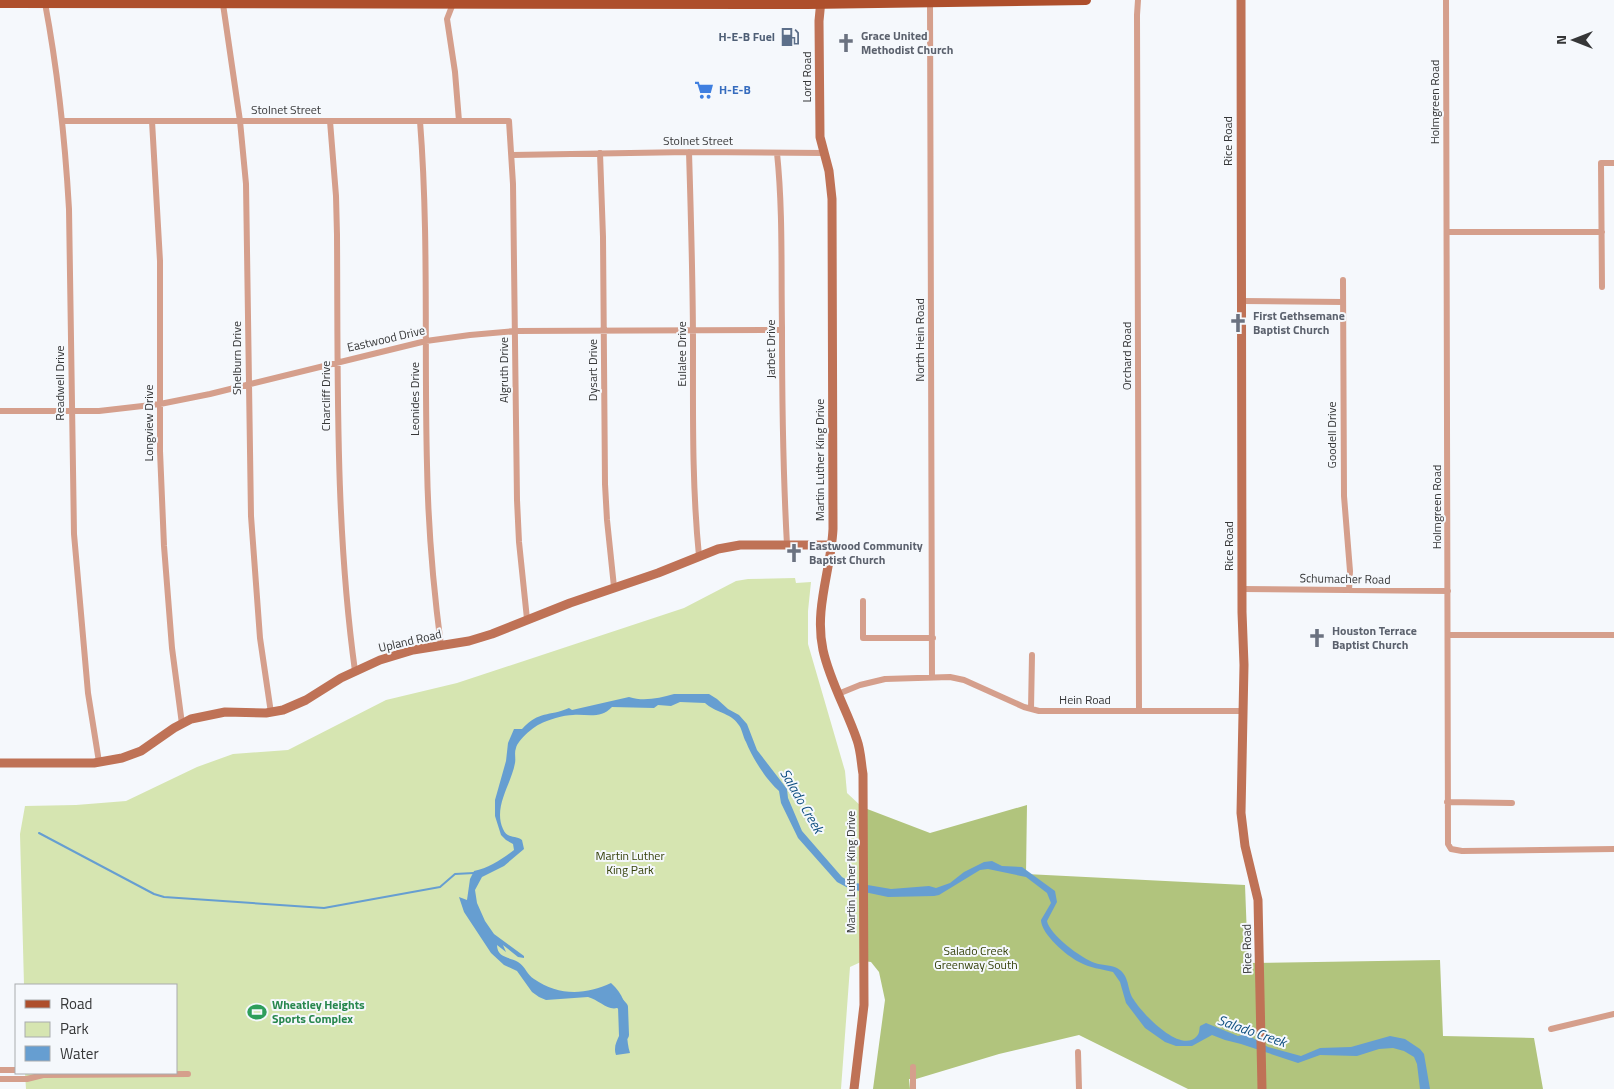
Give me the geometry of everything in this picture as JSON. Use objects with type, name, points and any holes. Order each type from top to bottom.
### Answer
[{"type":"main road","points":[[0,3],[223,4],[285,2],[930,2],[1086,0]]},
{"type":"street","name":"Orchard Road","points":[[1138,0],[1139,711]]},
{"type":"street","name":"Rice Road","points":[[1241,0],[1243,711],[1241,813],[1245,846],[1258,900],[1262,1089]]},
{"type":"street","name":"Holmgreen Road","points":[[1446,0],[1447,802],[1449,847],[1453,850],[1462,851],[1614,849]]},
{"type":"street","points":[[454,2],[447,19],[455,72],[459,121]]},
{"type":"street","name":"Lord Road","points":[[821,2],[820,129],[824,153]]},
{"type":"street","name":"North Hein Road","points":[[930,2],[932,677]]},
{"type":"street","name":"Readwell Drive","points":[[45,3],[55,54],[69,210],[74,534],[88,693],[99,762]]},
{"type":"street","name":"Shelburn Drive","points":[[223,4],[240,121],[248,219],[250,507],[256,592],[271,713]]},
{"type":"street","name":"Stolnet Street","points":[[62,121],[509,121]]},
{"type":"street","name":"Longview Drive","points":[[152,121],[160,252],[160,482],[172,648],[182,724]]},
{"type":"street","name":"Charcliff Drive","points":[[330,121],[336,196],[338,479],[342,558],[355,671]]},
{"type":"street","name":"Leonides Drive","points":[[420,121],[424,185],[429,523],[440,646]]},
{"type":"street","name":"Algruth Drive","points":[[509,121],[512,155],[517,500],[527,620]]},
{"type":"street","name":"Stolnet Street","points":[[512,155],[689,152],[824,153]]},
{"type":"street","name":"Eulalee Drive","points":[[689,152],[692,211],[694,460],[700,556]]},
{"type":"street","name":"Dysart Drive","points":[[600,153],[607,520],[614,587]]},
{"type":"street","name":"Jarbet Drive","points":[[777,153],[782,242],[782,456],[787,545]]},
{"type":"street","name":"Martin Luther King Drive","points":[[824,153],[829,171],[832,199],[832,545],[822,593],[821,635],[826,659],[838,694],[858,741],[863,774],[863,1022],[854,1089]]},
{"type":"street","points":[[1602,287],[1601,163],[1614,163]]},
{"type":"street","points":[[1447,232],[1602,232]]},
{"type":"street","name":"Goodell Drive","points":[[1343,280],[1344,496],[1350,590]]},
{"type":"street","points":[[1242,301],[1343,302]]},
{"type":"street","name":"Eastwood Drive","points":[[0,411],[113,410],[160,404],[426,341],[470,335],[515,332],[782,330]]},
{"type":"street","name":"Upland Road","points":[[0,763],[99,762],[122,758],[141,751],[182,724],[214,714],[271,713],[306,700],[355,671],[391,656],[476,640],[718,549],[734,546],[832,545]]},
{"type":"street","name":"Schumacher Road","points":[[1242,589],[1448,591]]},
{"type":"street","points":[[863,601],[863,638],[933,638]]},
{"type":"street","points":[[1448,635],[1614,635]]},
{"type":"street","points":[[1032,655],[1032,709]]},
{"type":"street","name":"Hein Road","points":[[838,694],[860,685],[885,679],[950,677],[964,680],[1032,709],[1046,712],[1243,711]]},
{"type":"street","points":[[1447,802],[1512,803]]},
{"type":"street","points":[[1551,1029],[1614,1014]]},
{"type":"street","points":[[1078,1052],[1079,1089]]},
{"type":"street","points":[[913,1067],[913,1089]]},
{"type":"street","points":[[0,1070],[15,1070]]},
{"type":"street","points":[[0,1079],[27,1079],[40,1074],[188,1074]]},
{"type":"green space","name":"Martin Luther King Park","points":[[795,578],[796,583],[811,582],[808,611],[808,644],[845,771],[847,793],[862,807],[863,961],[850,967],[841,1089],[26,1089],[25,1074],[178,1074],[178,984],[24,984],[20,834],[25,806],[76,805],[126,801],[197,767],[233,754],[288,750],[386,700],[457,683],[684,608],[736,581]]},
{"type":"green space","name":"Salado Creek Greenway South","points":[[1027,805],[1026,874],[1245,885],[1248,963],[1440,960],[1443,1036],[1534,1038],[1543,1089],[1188,1089],[1079,1035],[999,1054],[916,1079],[909,1079],[910,1089],[873,1089],[885,1000],[879,972],[871,962],[863,961],[862,807],[930,833]]},
{"type":"water","points":[[674,694],[709,694],[739,715],[747,724],[757,750],[787,789],[788,798],[802,831],[842,877],[850,882],[891,889],[929,886],[936,888],[950,883],[964,872],[984,862],[992,861],[1002,866],[1022,867],[1055,891],[1057,902],[1047,921],[1060,939],[1089,961],[1120,970],[1138,1006],[1162,1030],[1172,1036],[1182,1040],[1190,1040],[1198,1035],[1200,1026],[1206,1023],[1238,1036],[1246,1034],[1268,1047],[1301,1056],[1320,1048],[1351,1047],[1390,1036],[1405,1039],[1424,1054],[1430,1089],[1420,1089],[1417,1064],[1414,1057],[1404,1051],[1393,1048],[1379,1049],[1357,1056],[1320,1055],[1298,1063],[1212,1035],[1192,1046],[1176,1046],[1165,1042],[1145,1028],[1126,1003],[1120,982],[1113,972],[1079,962],[1068,955],[1050,938],[1042,926],[1041,920],[1051,903],[1047,893],[1026,877],[988,869],[980,870],[939,895],[934,896],[888,897],[850,889],[837,882],[798,838],[781,803],[779,791],[756,762],[735,720],[705,703],[680,702],[671,706],[658,705],[654,708],[612,707],[599,715],[569,715],[556,718],[540,724],[529,731],[519,741],[516,748],[513,771],[500,812],[500,821],[503,829],[509,836],[522,840],[524,849],[504,866],[482,877],[475,890],[477,903],[485,921],[494,934],[524,956],[524,958],[518,957],[503,945],[506,952],[497,945],[499,952],[521,964],[534,979],[543,985],[562,991],[592,990],[611,983],[618,991],[623,999],[625,1008],[630,1053],[616,1055],[616,1044],[624,1020],[621,1006],[617,1008],[609,1007],[588,997],[546,1000],[539,997],[532,992],[517,971],[504,965],[491,953],[464,912],[459,897],[467,900],[470,879],[474,871],[500,860],[514,850],[513,844],[501,835],[495,816],[495,800],[506,761],[508,743],[514,729],[522,729],[539,716],[569,708],[572,710],[629,697],[646,699]]},
{"type":"waterway","points":[[39,833],[154,894],[164,897],[324,908],[440,887],[455,874],[474,873]]},
{"type":"waterway","name":"Salado Creek","points":[[616,999],[623,1007],[624,1035]]},
{"type":"place","name":"H-E-B Fuel","points":[[790,37]]},
{"type":"place","name":"Grace United Methodist Church","points":[[846,43]]},
{"type":"place","name":"H-E-B","points":[[704,90]]},
{"type":"place","name":"First Gethsemane Baptist Church","points":[[1238,323]]},
{"type":"place","name":"Eastwood Community Baptist Church","points":[[794,553]]},
{"type":"place","name":"Houston Terrace Baptist Church","points":[[1317,638]]},
{"type":"place","name":"Wheatley Heights Sports Complex","points":[[257,1012]]}]
